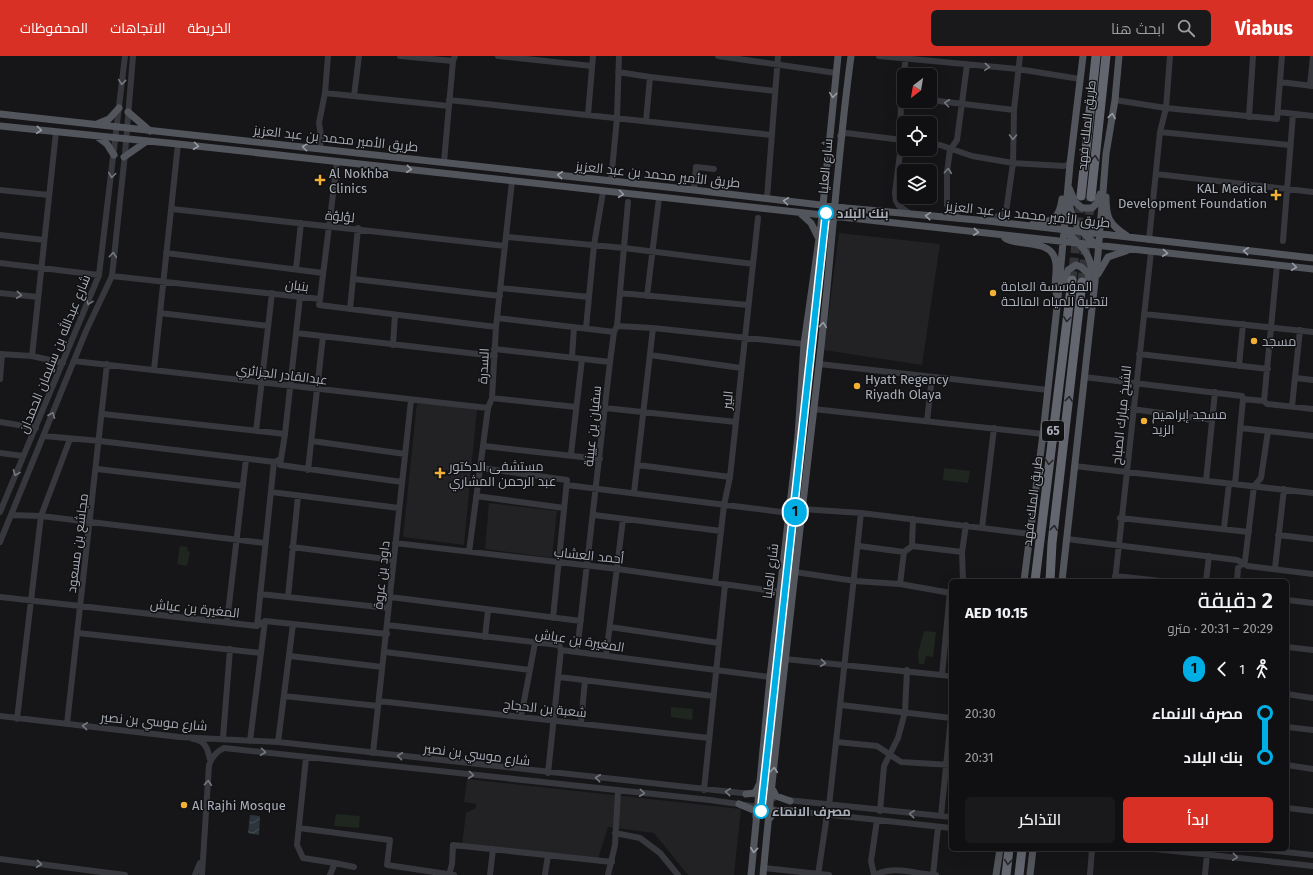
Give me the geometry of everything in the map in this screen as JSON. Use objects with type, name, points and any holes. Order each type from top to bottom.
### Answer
[{"type":"highway","name":"طريق الملك فهد","points":[[1081,196],[1096,56]]},
{"type":"highway","name":"طريق الملك فهد","points":[[1091,197],[1106,56]]},
{"type":"highway","name":"طريق الملك فهد","points":[[1036,579],[1072,280]]},
{"type":"highway","name":"طريق الملك فهد","points":[[1050,579],[1052,543],[1082,282]]},
{"type":"highway","points":[[1052,556],[1055,579]]},
{"type":"highway","points":[[1006,875],[1009,851]]},
{"type":"highway","points":[[1019,875],[1022,851]]},
{"type":"main road","name":"شارع العليا","points":[[752,875],[770,677],[798,436],[804,344],[821,224],[838,56]]},
{"type":"main road","name":"شارع العليا","points":[[763,871],[772,798],[805,468],[819,364],[832,233],[837,217],[834,206],[834,197],[840,136],[851,56]]},
{"type":"main road","points":[[1024,579],[1048,390],[1070,164],[1083,56]]},
{"type":"main road","points":[[1062,579],[1098,246],[1106,154],[1115,100],[1119,56]]},
{"type":"main road","points":[[96,125],[109,119],[119,108]]},
{"type":"main road","points":[[128,112],[150,131]]},
{"type":"main road","name":"طريق الأمير محمد بن عبد العزيز","points":[[0,114],[117,127],[127,126],[150,131],[444,162],[846,208],[960,219],[988,220],[1313,258]]},
{"type":"main road","name":"طريق الأمير محمد بن عبد العزيز","points":[[0,126],[512,180],[603,192],[1313,269]]},
{"type":"main road","points":[[96,136],[107,144],[114,155]]},
{"type":"main road","points":[[124,157],[148,142]]},
{"type":"main road","points":[[337,162],[330,159],[330,156],[350,156],[361,154]]},
{"type":"main road","points":[[1068,186],[1077,205],[1086,209],[1092,208],[1100,193],[1101,169],[1106,154]]},
{"type":"main road","points":[[1106,154],[1106,208],[1108,217],[1110,222],[1129,237]]},
{"type":"main road","points":[[1023,225],[1046,222],[1060,214],[1070,164]]},
{"type":"main road","points":[[551,185],[556,183],[574,183],[576,181],[576,177]]},
{"type":"main road","points":[[1068,186],[1069,203],[1074,221],[1081,232],[1098,246]]},
{"type":"main road","points":[[823,193],[824,199],[827,203],[832,203],[834,197]]},
{"type":"main road","points":[[811,204],[820,200],[823,193]]},
{"type":"main road","points":[[834,197],[840,205],[846,208]]},
{"type":"main road","points":[[810,214],[817,213],[820,209],[818,206],[811,204]]},
{"type":"main road","points":[[837,217],[836,211],[846,208]]},
{"type":"main road","points":[[801,214],[811,223],[819,240]]},
{"type":"main road","points":[[832,233],[837,222],[851,219]]},
{"type":"main road","points":[[821,224],[823,220],[829,220],[832,233]]},
{"type":"main road","points":[[1064,230],[1087,252],[1092,264],[1090,319]]},
{"type":"main road","points":[[1001,235],[1015,242],[1043,246],[1052,253],[1055,257],[1056,265],[1054,287],[1058,298]]},
{"type":"main road","points":[[1090,319],[1100,267],[1108,257],[1118,253],[1137,250]]},
{"type":"main road","points":[[1055,327],[1059,314],[1065,275],[1069,268],[1076,265],[1085,269],[1090,279],[1090,319]]},
{"type":"main road","points":[[798,436],[800,441],[806,443],[809,439]]},
{"type":"main road","points":[[794,466],[796,459],[800,457],[804,460],[805,468]]},
{"type":"main road","points":[[747,794],[757,791],[760,779]]},
{"type":"main road","points":[[773,784],[774,794],[776,796],[790,801]]},
{"type":"main road","points":[[740,804],[756,811],[757,828]]},
{"type":"main road","points":[[758,818],[761,810],[767,810],[768,824]]},
{"type":"main road","points":[[768,824],[775,811],[791,811]]},
{"type":"main road","points":[[996,875],[999,851]]},
{"type":"main road","points":[[1030,875],[1033,851]]},
{"type":"street","name":"شارع عبدالله بن سليمان الحمدان","points":[[0,512],[99,276],[125,56]]},
{"type":"street","points":[[0,542],[74,361],[112,276],[133,56]]},
{"type":"street","points":[[320,149],[321,136],[318,123],[325,93],[328,56]]},
{"type":"street","points":[[354,96],[359,56]]},
{"type":"street","points":[[400,56],[454,59],[444,162]]},
{"type":"street","points":[[498,56],[592,66]]},
{"type":"street","points":[[588,115],[593,56]]},
{"type":"street","points":[[611,181],[617,118],[618,72],[620,56]]},
{"type":"street","points":[[718,56],[836,73]]},
{"type":"street","points":[[767,198],[778,56]]},
{"type":"street","points":[[879,56],[947,59],[967,65],[1018,69],[1080,79]]},
{"type":"street","points":[[988,220],[1006,212],[1013,163],[1014,110],[1020,56]]},
{"type":"street","points":[[1149,240],[1160,132],[1166,108],[1170,56]]},
{"type":"street","points":[[1249,117],[1253,56]]},
{"type":"street","points":[[1115,100],[1166,108],[1277,119],[1282,56]]},
{"type":"street","points":[[1280,82],[1312,86],[1313,56]]},
{"type":"street","points":[[904,68],[905,57]]},
{"type":"street","points":[[960,219],[947,205],[947,172],[950,150],[957,140],[967,65]]},
{"type":"street","points":[[618,72],[775,91]]},
{"type":"street","points":[[646,121],[650,77]]},
{"type":"street","points":[[325,93],[588,115],[772,135]]},
{"type":"street","points":[[937,101],[1014,110]]},
{"type":"street","points":[[1278,112],[1313,116]]},
{"type":"street","points":[[1283,241],[1289,145],[1293,114]]},
{"type":"street","points":[[32,356],[56,132]]},
{"type":"street","points":[[1160,132],[1289,145]]},
{"type":"street","points":[[840,136],[846,133],[897,139]]},
{"type":"street","points":[[154,370],[178,144]]},
{"type":"street","points":[[937,145],[972,156],[1013,163],[1064,166],[1070,164]]},
{"type":"street","points":[[900,156],[896,201],[902,209],[910,214]]},
{"type":"street","points":[[320,299],[337,162]]},
{"type":"street","points":[[694,190],[696,167],[714,169]]},
{"type":"street","points":[[1156,174],[1286,191],[1313,192]]},
{"type":"street","name":"السدرة","points":[[469,552],[488,408],[492,398],[496,327],[512,180]]},
{"type":"street","points":[[0,190],[49,195]]},
{"type":"street","points":[[586,328],[594,245],[603,192]]},
{"type":"street","points":[[647,296],[659,198]]},
{"type":"street","name":"سفيان بن عيينة","points":[[577,652],[594,515],[610,362],[620,293],[628,202]]},
{"type":"street","name":"لؤلؤة","points":[[172,209],[330,227],[358,228],[506,246]]},
{"type":"street","name":"البير","points":[[715,583],[724,505],[730,477],[758,218]]},
{"type":"street","points":[[296,269],[301,223]]},
{"type":"street","points":[[350,309],[358,228]]},
{"type":"street","points":[[0,235],[44,240]]},
{"type":"street","points":[[507,237],[624,248],[753,264]]},
{"type":"street","name":"الشيخ مبارك الصباح","points":[[1115,578],[1119,546],[1117,543],[1151,252]]},
{"type":"street","points":[[166,253],[324,273]]},
{"type":"street","points":[[0,263],[99,276]]},
{"type":"street","points":[[1266,403],[1277,265]]},
{"type":"street","name":"بنبان","points":[[112,276],[163,280],[320,299],[319,305],[496,327]]},
{"type":"street","points":[[354,279],[500,296]]},
{"type":"street","points":[[501,288],[589,296]]},
{"type":"street","points":[[0,293],[38,297]]},
{"type":"street","points":[[256,431],[272,293]]},
{"type":"street","points":[[620,293],[748,305]]},
{"type":"street","points":[[257,626],[271,492],[285,434],[300,297]]},
{"type":"street","points":[[160,313],[268,326]]},
{"type":"street","points":[[1144,314],[1313,332]]},
{"type":"street","points":[[393,345],[396,315]]},
{"type":"street","points":[[497,318],[586,328],[653,328],[804,344]]},
{"type":"street","points":[[1239,366],[1243,324]]},
{"type":"street","points":[[572,357],[574,327]]},
{"type":"street","points":[[634,493],[653,328]]},
{"type":"street","points":[[1292,406],[1300,330]]},
{"type":"street","points":[[296,333],[494,356]]},
{"type":"street","points":[[308,470],[323,336]]},
{"type":"street","points":[[494,349],[610,362]]},
{"type":"street","points":[[0,379],[1,354],[32,356],[63,363]]},
{"type":"street","points":[[1139,354],[1268,369]]},
{"type":"street","points":[[650,355],[741,368]]},
{"type":"street","points":[[570,454],[582,358]]},
{"type":"street","name":"عبدالقادر الجزائري","points":[[74,361],[488,408]]},
{"type":"street","name":"مجاشع بن مسعود","points":[[67,724],[97,469],[107,364]]},
{"type":"street","points":[[819,364],[1048,390]]},
{"type":"street","points":[[927,422],[932,376]]},
{"type":"street","points":[[1084,376],[1215,392],[1242,396],[1243,399],[1266,403],[1313,409]]},
{"type":"street","points":[[1296,378],[1313,380]]},
{"type":"street","points":[[1206,481],[1215,392]]},
{"type":"street","points":[[492,398],[576,406]]},
{"type":"street","points":[[1224,528],[1232,484],[1243,399]]},
{"type":"street","name":"داود بن عروة","points":[[373,753],[411,400]]},
{"type":"street","points":[[605,408],[736,422]]},
{"type":"street","points":[[813,409],[1043,434]]},
{"type":"street","points":[[1132,409],[1212,420]]},
{"type":"street","points":[[103,414],[285,434]]},
{"type":"street","points":[[0,422],[36,428]]},
{"type":"street","points":[[982,528],[994,428]]},
{"type":"street","points":[[1240,428],[1313,436]]},
{"type":"street","points":[[1237,579],[1238,568],[1246,561],[1254,486],[1261,478],[1268,432]]},
{"type":"street","points":[[44,436],[100,440],[278,462],[308,470],[402,482]]},
{"type":"street","points":[[18,719],[41,516],[70,439]]},
{"type":"street","points":[[312,441],[405,454]]},
{"type":"street","points":[[484,446],[570,454],[600,459]]},
{"type":"street","points":[[0,453],[23,456]]},
{"type":"street","points":[[227,622],[246,459]]},
{"type":"street","points":[[638,465],[730,477]]},
{"type":"street","points":[[1074,466],[1313,493]]},
{"type":"street","points":[[481,468],[567,482],[596,489],[789,513]]},
{"type":"street","points":[[97,469],[243,486]]},
{"type":"street","points":[[553,618],[567,482]]},
{"type":"street","points":[[1275,568],[1284,489]]},
{"type":"street","points":[[271,492],[399,508]]},
{"type":"street","points":[[288,597],[298,496]]},
{"type":"street","points":[[476,496],[564,508]]},
{"type":"street","points":[[802,509],[861,513],[1030,534]]},
{"type":"street","points":[[829,806],[859,546],[861,513]]},
{"type":"street","points":[[11,514],[41,516],[265,542]]},
{"type":"street","points":[[594,515],[721,531]]},
{"type":"street","points":[[1120,518],[1224,528],[1249,532]]},
{"type":"street","points":[[606,656],[623,519]]},
{"type":"street","points":[[912,546],[913,519]]},
{"type":"street","points":[[963,579],[962,552],[966,525]]},
{"type":"street","points":[[1278,535],[1313,539]]},
{"type":"street","points":[[1067,540],[1209,556],[1237,560],[1248,566],[1275,568],[1313,574]]},
{"type":"street","name":"أحمد العشاب","points":[[395,543],[618,569],[780,592]]},
{"type":"street","points":[[859,546],[904,552],[912,546],[962,552]]},
{"type":"street","points":[[292,547],[393,560]]},
{"type":"street","points":[[900,584],[904,552]]},
{"type":"street","points":[[1206,579],[1209,556]]},
{"type":"street","points":[[795,572],[855,581],[900,584],[949,592]]},
{"type":"street","points":[[1115,578],[1130,579]]},
{"type":"street","points":[[704,790],[725,585]]},
{"type":"street","points":[[260,594],[388,608]]},
{"type":"street","name":"المغيرة بن عياش","points":[[0,597],[257,626],[265,621]]},
{"type":"street","points":[[390,597],[581,621]]},
{"type":"street","points":[[1289,600],[1313,603]]},
{"type":"street","points":[[942,674],[949,602]]},
{"type":"street","points":[[486,637],[488,610]]},
{"type":"street","points":[[250,741],[265,621],[386,634]]},
{"type":"street","points":[[278,742],[293,624]]},
{"type":"street","name":"المغيرة بن عياش","points":[[387,625],[559,645],[561,650],[770,677]]},
{"type":"street","points":[[610,627],[719,643]]},
{"type":"street","points":[[78,633],[261,653]]},
{"type":"street","points":[[521,716],[535,643]]},
{"type":"street","points":[[1289,647],[1313,650]]},
{"type":"street","points":[[223,738],[230,649]]},
{"type":"street","points":[[548,773],[561,650]]},
{"type":"street","points":[[385,652],[530,670]]},
{"type":"street","points":[[290,656],[382,667]]},
{"type":"street","points":[[785,659],[845,666],[907,670],[949,676]]},
{"type":"street","points":[[880,811],[884,766],[898,738],[905,712],[907,670]]},
{"type":"street","points":[[559,677],[713,696]]},
{"type":"street","points":[[581,723],[585,680]]},
{"type":"street","points":[[1289,694],[1313,698]]},
{"type":"street","name":"شعبة بن الحجاج","points":[[284,696],[521,716],[709,738]]},
{"type":"street","points":[[841,705],[949,718]]},
{"type":"street","name":"شارع موسي بن نصير","points":[[0,716],[179,737],[223,738],[278,742],[548,773],[760,795],[790,801],[829,806],[949,817]]},
{"type":"street","points":[[1289,727],[1313,730]]},
{"type":"street","points":[[179,737],[197,740],[203,743],[208,750],[210,760],[202,850],[202,875]]},
{"type":"street","points":[[837,742],[877,746],[901,762],[948,765]]},
{"type":"street","name":"شارع موسي بن نصير","points":[[210,760],[219,750],[224,748],[949,828]]},
{"type":"street","points":[[941,816],[949,749]]},
{"type":"street","points":[[306,758],[297,845],[303,858],[335,863],[354,868]]},
{"type":"street","points":[[1289,765],[1313,769]]},
{"type":"street","points":[[608,875],[612,862],[618,791]]},
{"type":"street","points":[[747,794],[756,796],[757,798],[755,804],[749,805]]},
{"type":"street","points":[[1289,808],[1313,811]]},
{"type":"street","points":[[818,875],[827,815]]},
{"type":"street","points":[[877,820],[871,861],[875,875],[883,871],[901,870],[934,875],[938,827]]},
{"type":"street","points":[[299,828],[390,840],[387,865],[454,875]]},
{"type":"street","points":[[615,833],[640,838],[660,853],[678,875]]},
{"type":"street","points":[[449,875],[452,864],[453,845],[612,862]]},
{"type":"street","points":[[490,875],[493,849]]},
{"type":"street","points":[[195,875],[198,870],[202,850]]},
{"type":"street","points":[[1090,875],[1092,851]]},
{"type":"street","points":[[1175,851],[1313,866]]},
{"type":"street","points":[[1274,851],[1313,855]]},
{"type":"street","points":[[1288,863],[1289,853]]},
{"type":"street","points":[[1205,875],[1206,854]]},
{"type":"street","points":[[545,875],[548,855]]},
{"type":"street","points":[[0,859],[125,875]]},
{"type":"street","points":[[330,875],[335,863]]},
{"type":"street","points":[[763,871],[829,875]]},
{"type":"shaded area","points":[[839,233],[940,244],[922,365],[824,350]]},
{"type":"shaded area","name":"مستشفى الدكتور عبد الرحمن المشاري","points":[[417,402],[477,409],[464,545],[403,537]]},
{"type":"shaded area","points":[[944,468],[970,471],[968,483],[943,480]]},
{"type":"shaded area","points":[[489,503],[557,511],[552,558],[485,549]]},
{"type":"shaded area","points":[[180,546],[188,547],[187,550],[190,552],[187,566],[177,564]]},
{"type":"shaded area","points":[[924,631],[936,632],[933,657],[926,656],[924,664],[919,664],[918,653]]},
{"type":"shaded area","points":[[671,707],[693,709],[692,720],[671,717]]},
{"type":"shaded area","points":[[467,779],[741,809],[734,875],[688,875],[654,833],[608,827],[598,859],[462,844],[466,813],[476,808],[476,804],[464,802]]},
{"type":"shaded area","points":[[336,814],[360,816],[359,828],[334,826]]},
{"type":"water","points":[[250,815],[260,816],[259,835],[248,833]]},
{"type":"tunnel","points":[[1072,280],[1081,196]]},
{"type":"tunnel","points":[[1082,282],[1091,197]]},
{"type":"metro line","name":"1","points":[[761,811],[803,440],[826,213]]},
{"type":"place","name":"Al Nokhba Clinics","points":[[320,180]]},
{"type":"place","name":"KAL Medical Development Foundation","points":[[1276,195]]},
{"type":"place","name":"بنك البلاد","points":[[826,213]]},
{"type":"place","name":"المؤسسة العامة لتحلية المياه المالحة","points":[[993,293]]},
{"type":"place","name":"مسجد","points":[[1254,341]]},
{"type":"place","name":"Hyatt Regency Riyadh Olaya","points":[[857,386]]},
{"type":"place","name":"مسجد إبراهيم الزيد","points":[[1144,421]]},
{"type":"place","name":"مستشفى الدكتور عبد الرحمن المشاري","points":[[440,473]]},
{"type":"place","name":"Al Rajhi Mosque","points":[[184,805]]},
{"type":"place","name":"مصرف الانماء","points":[[761,811]]}]
